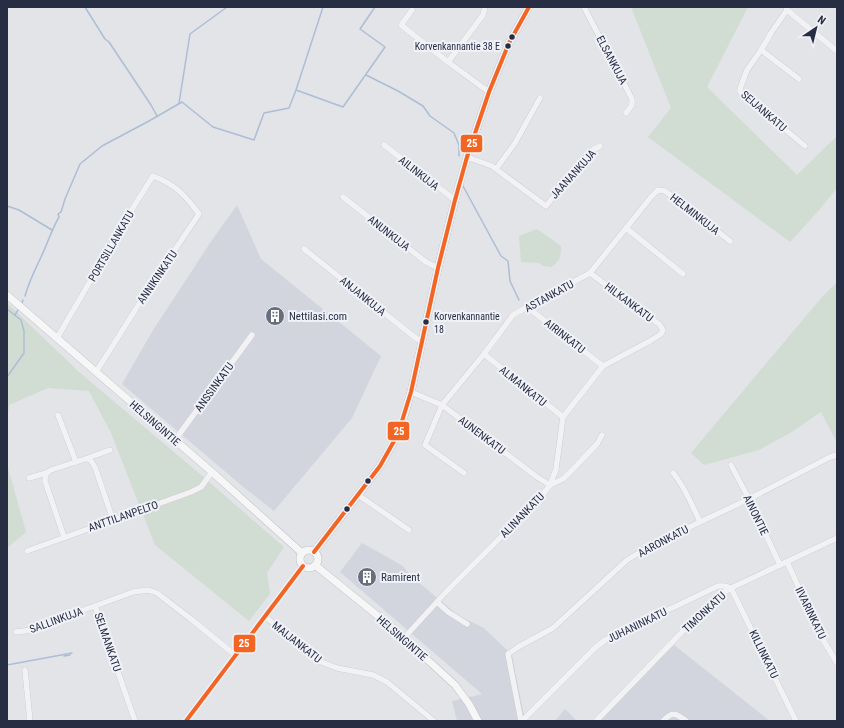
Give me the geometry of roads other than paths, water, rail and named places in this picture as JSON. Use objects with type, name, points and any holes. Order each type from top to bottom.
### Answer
[{"type":"main road","points":[[314,552],[380,466],[398,434],[411,392],[438,268],[455,200],[468,157],[489,92],[509,43],[529,7]]},
{"type":"main road","name":"HELSINGINTIE","points":[[7,295],[212,472],[302,553]]},
{"type":"main road","points":[[308,550],[314,552],[318,558],[316,565],[309,568],[303,566],[300,559],[302,553],[308,550]]},
{"type":"main road","name":"HELSINGINTIE","points":[[316,565],[404,638],[455,685],[469,704],[478,721]]},
{"type":"street","name":"ELSANKUJA","points":[[584,7],[632,99],[632,105],[626,113]]},
{"type":"street","points":[[448,62],[483,15],[485,8]]},
{"type":"street","points":[[786,8],[837,51]]},
{"type":"street","name":"SEIJANKATU","points":[[786,8],[762,50],[747,70],[740,88],[740,92],[805,146]]},
{"type":"street","points":[[412,10],[401,25],[489,92]]},
{"type":"street","points":[[762,50],[799,79]]},
{"type":"street","points":[[496,169],[515,143],[540,98]]},
{"type":"street","name":"AILINKUJA","points":[[384,145],[455,200]]},
{"type":"street","name":"JAANANKUJA","points":[[468,157],[492,166],[546,206],[591,151],[600,146]]},
{"type":"street","name":"PORTSILLANKATU","points":[[57,338],[153,176],[164,180],[175,187]]},
{"type":"street","name":"ANNIKINKATU","points":[[96,372],[151,285],[199,214],[175,187]]},
{"type":"street","name":"ASTANKATU","points":[[464,473],[425,445],[442,405],[513,316],[527,306],[590,273],[658,190]]},
{"type":"street","name":"HELMINKUJA","points":[[658,190],[665,191],[730,241]]},
{"type":"street","name":"ANUNKUJA","points":[[343,197],[426,262],[438,268]]},
{"type":"street","points":[[626,228],[683,274]]},
{"type":"street","name":"ANJANKUJA","points":[[304,249],[416,339],[422,342]]},
{"type":"street","name":"HILKANKATU","points":[[590,273],[659,324],[663,330],[661,334],[604,366]]},
{"type":"street","name":"AIRINKATU","points":[[527,306],[604,366]]},
{"type":"street","name":"ANSSINKATU","points":[[175,440],[252,335]]},
{"type":"street","name":"ALMANKATU","points":[[484,354],[563,418]]},
{"type":"street","points":[[563,418],[604,366]]},
{"type":"street","name":"AUNENKATU","points":[[411,392],[442,405],[537,477],[550,485]]},
{"type":"street","points":[[58,415],[76,462]]},
{"type":"street","name":"ALINANKATU","points":[[404,638],[445,593],[541,497],[550,485],[556,469],[563,418]]},
{"type":"street","points":[[550,485],[563,479],[598,444],[602,435]]},
{"type":"street","points":[[30,478],[110,450]]},
{"type":"street","name":"AARONKATU","points":[[521,721],[508,654],[553,628],[627,560],[649,547],[749,499],[830,457],[837,455]]},
{"type":"street","points":[[88,458],[95,466],[113,520]]},
{"type":"street","name":"AINONTIE","points":[[731,465],[749,499],[780,565]]},
{"type":"street","name":"ANTTILANPELTO","points":[[27,551],[197,490],[212,472]]},
{"type":"street","points":[[46,473],[45,481],[64,537]]},
{"type":"street","points":[[673,473],[677,477],[700,522]]},
{"type":"street","points":[[358,496],[409,530]]},
{"type":"street","name":"TIMONKATU","points":[[596,721],[719,595],[837,538]]},
{"type":"street","name":"IIVARINKATU","points":[[786,562],[822,638],[837,663]]},
{"type":"street","points":[[188,720],[235,655],[303,566]]},
{"type":"street","name":"JUHANINKATU","points":[[521,721],[596,647],[605,640],[718,586],[731,588]]},
{"type":"street","name":"KILLINKATU","points":[[731,588],[796,721]]},
{"type":"street","name":"SELMANKATU","points":[[135,721],[95,606],[133,592],[148,590],[157,593],[235,655]]},
{"type":"street","points":[[437,602],[448,612],[467,624]]},
{"type":"street","name":"SALLINKUJA","points":[[16,632],[32,630],[47,622],[95,606]]},
{"type":"street","name":"MAIJANKATU","points":[[265,616],[319,661],[337,668],[373,675],[387,682],[434,721]]},
{"type":"street","points":[[25,670],[30,721]]},
{"type":"street","points":[[663,721],[671,714],[676,714],[686,721]]},
{"type":"waterway","points":[[85,7],[157,116]]},
{"type":"waterway","points":[[179,103],[190,34],[227,7]]},
{"type":"waterway","points":[[25,296],[80,164],[102,146],[182,102],[213,127],[254,140],[264,113],[289,108],[323,7]]},
{"type":"waterway","points":[[296,90],[343,107],[385,47],[360,29],[375,7]]},
{"type":"waterway","points":[[366,75],[398,91],[423,106],[430,116],[454,133],[459,145],[459,156]]},
{"type":"waterway","points":[[463,186],[501,256],[508,261],[510,281],[519,300]]},
{"type":"waterway","points":[[7,206],[19,210],[52,230]]},
{"type":"waterway","points":[[7,309],[21,320],[24,331],[24,353],[7,377]]},
{"type":"waterway","points":[[15,315],[18,310]]},
{"type":"waterway","points":[[7,665],[72,653]]},
{"type":"waterway","points":[[64,656],[70,655]]},
{"type":"place","name":"Korvenkannantie 38 E","points":[[508,46]]},
{"type":"place","name":"Nettilasi.com","points":[[275,316]]},
{"type":"place","name":"Korvenkannantie 18","points":[[426,322]]},
{"type":"place","name":"Ramirent","points":[[367,577]]}]
